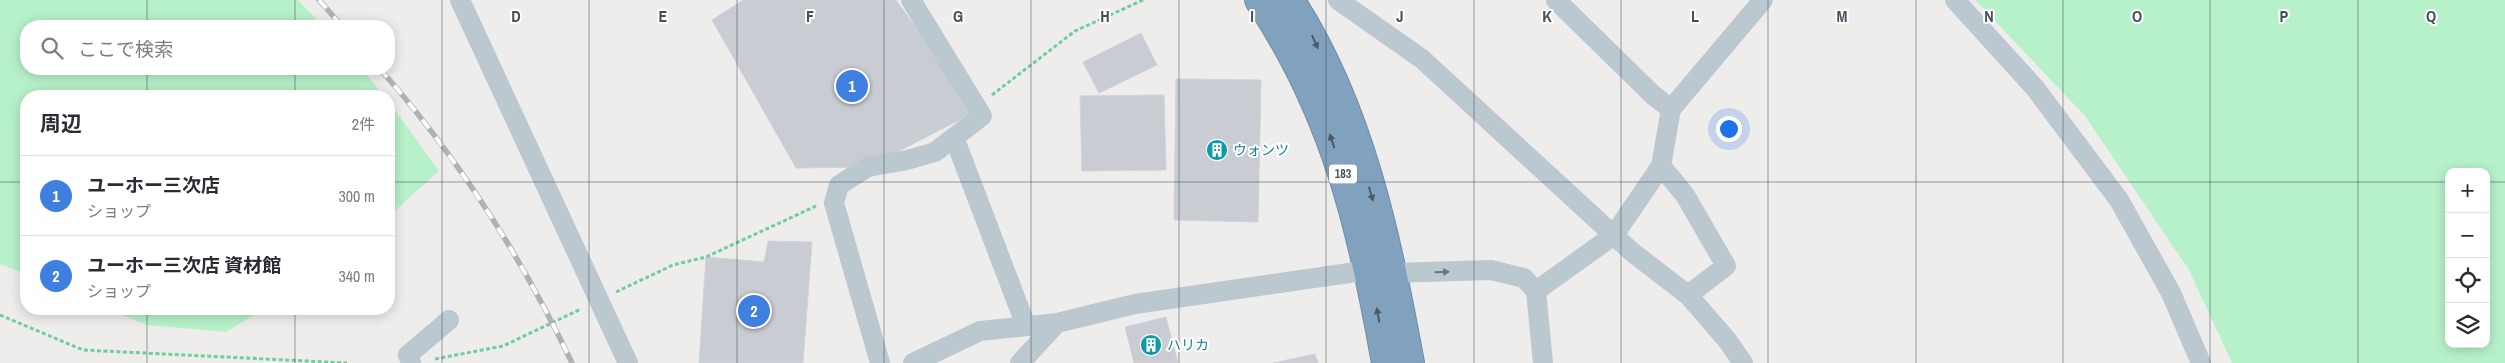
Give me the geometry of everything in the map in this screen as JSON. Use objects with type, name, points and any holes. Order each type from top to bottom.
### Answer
[{"type":"highway","name":"183","points":[[1259,0],[1280,31],[1328,130],[1351,196],[1382,272],[1386,363]]},
{"type":"highway","name":"183","points":[[1290,0],[1311,33],[1347,116],[1382,272],[1410,363]]},
{"type":"street","points":[[460,0],[628,363]]},
{"type":"street","points":[[880,363],[834,203],[839,185],[868,168],[935,152],[982,116],[911,0]]},
{"type":"street","points":[[1338,0],[1422,59],[1632,252],[1688,296],[1727,340],[1743,363]]},
{"type":"street","points":[[1556,0],[1653,95],[1671,109]]},
{"type":"street","points":[[1536,291],[1614,235],[1661,166],[1671,109],[1764,0]]},
{"type":"street","points":[[1955,0],[2035,88],[2119,200],[2171,293],[2201,363]]},
{"type":"street","points":[[954,137],[1026,326]]},
{"type":"street","points":[[1661,166],[1684,195],[1726,266],[1688,296]]},
{"type":"street","points":[[913,363],[980,331],[1057,323],[1135,304],[1382,272],[1491,270],[1524,278],[1536,291],[1543,363]]},
{"type":"street","points":[[411,363],[408,355],[449,320]]},
{"type":"street","points":[[1020,363],[1057,323]]},
{"type":"path","points":[[430,360],[503,346],[599,300]]},
{"type":"path","points":[[0,315],[83,350],[347,363]]},
{"type":"green space","points":[[0,0],[298,0],[317,20],[20,20],[20,75],[367,75],[379,90],[20,90],[20,272],[0,264]]},
{"type":"green space","points":[[1975,0],[2505,0],[2505,363],[2232,363],[2189,270],[2085,116]]},
{"type":"green space","points":[[395,110],[439,171],[395,211]]},
{"type":"green space","points":[[123,315],[254,315],[226,332],[147,325]]},
{"type":"building","points":[[743,0],[896,0],[938,58],[969,115],[868,167],[796,168],[712,20]]},
{"type":"building","points":[[1141,33],[1157,65],[1099,93],[1083,62]]},
{"type":"building","name":"ウォンツ","points":[[1176,79],[1261,80],[1258,222],[1174,220]]},
{"type":"building","points":[[1164,95],[1166,170],[1082,171],[1080,96]]},
{"type":"building","points":[[768,241],[812,242],[803,363],[699,363],[706,257],[764,262]]},
{"type":"building","name":"ハリカ","points":[[1166,317],[1178,363],[1134,363],[1125,327]]},
{"type":"building","points":[[1315,354],[1318,363],[1273,363]]},
{"type":"railway","points":[[319,0],[337,20]]},
{"type":"railway","points":[[385,75],[435,137],[486,209],[532,285],[572,363]]},
{"type":"place","name":"ユーホー三次店","points":[[852,86]]},
{"type":"place","name":"ウォンツ","points":[[1217,150]]},
{"type":"place","name":"ユーホー三次店 資材館","points":[[754,311]]},
{"type":"place","name":"ハリカ","points":[[1151,345]]}]
